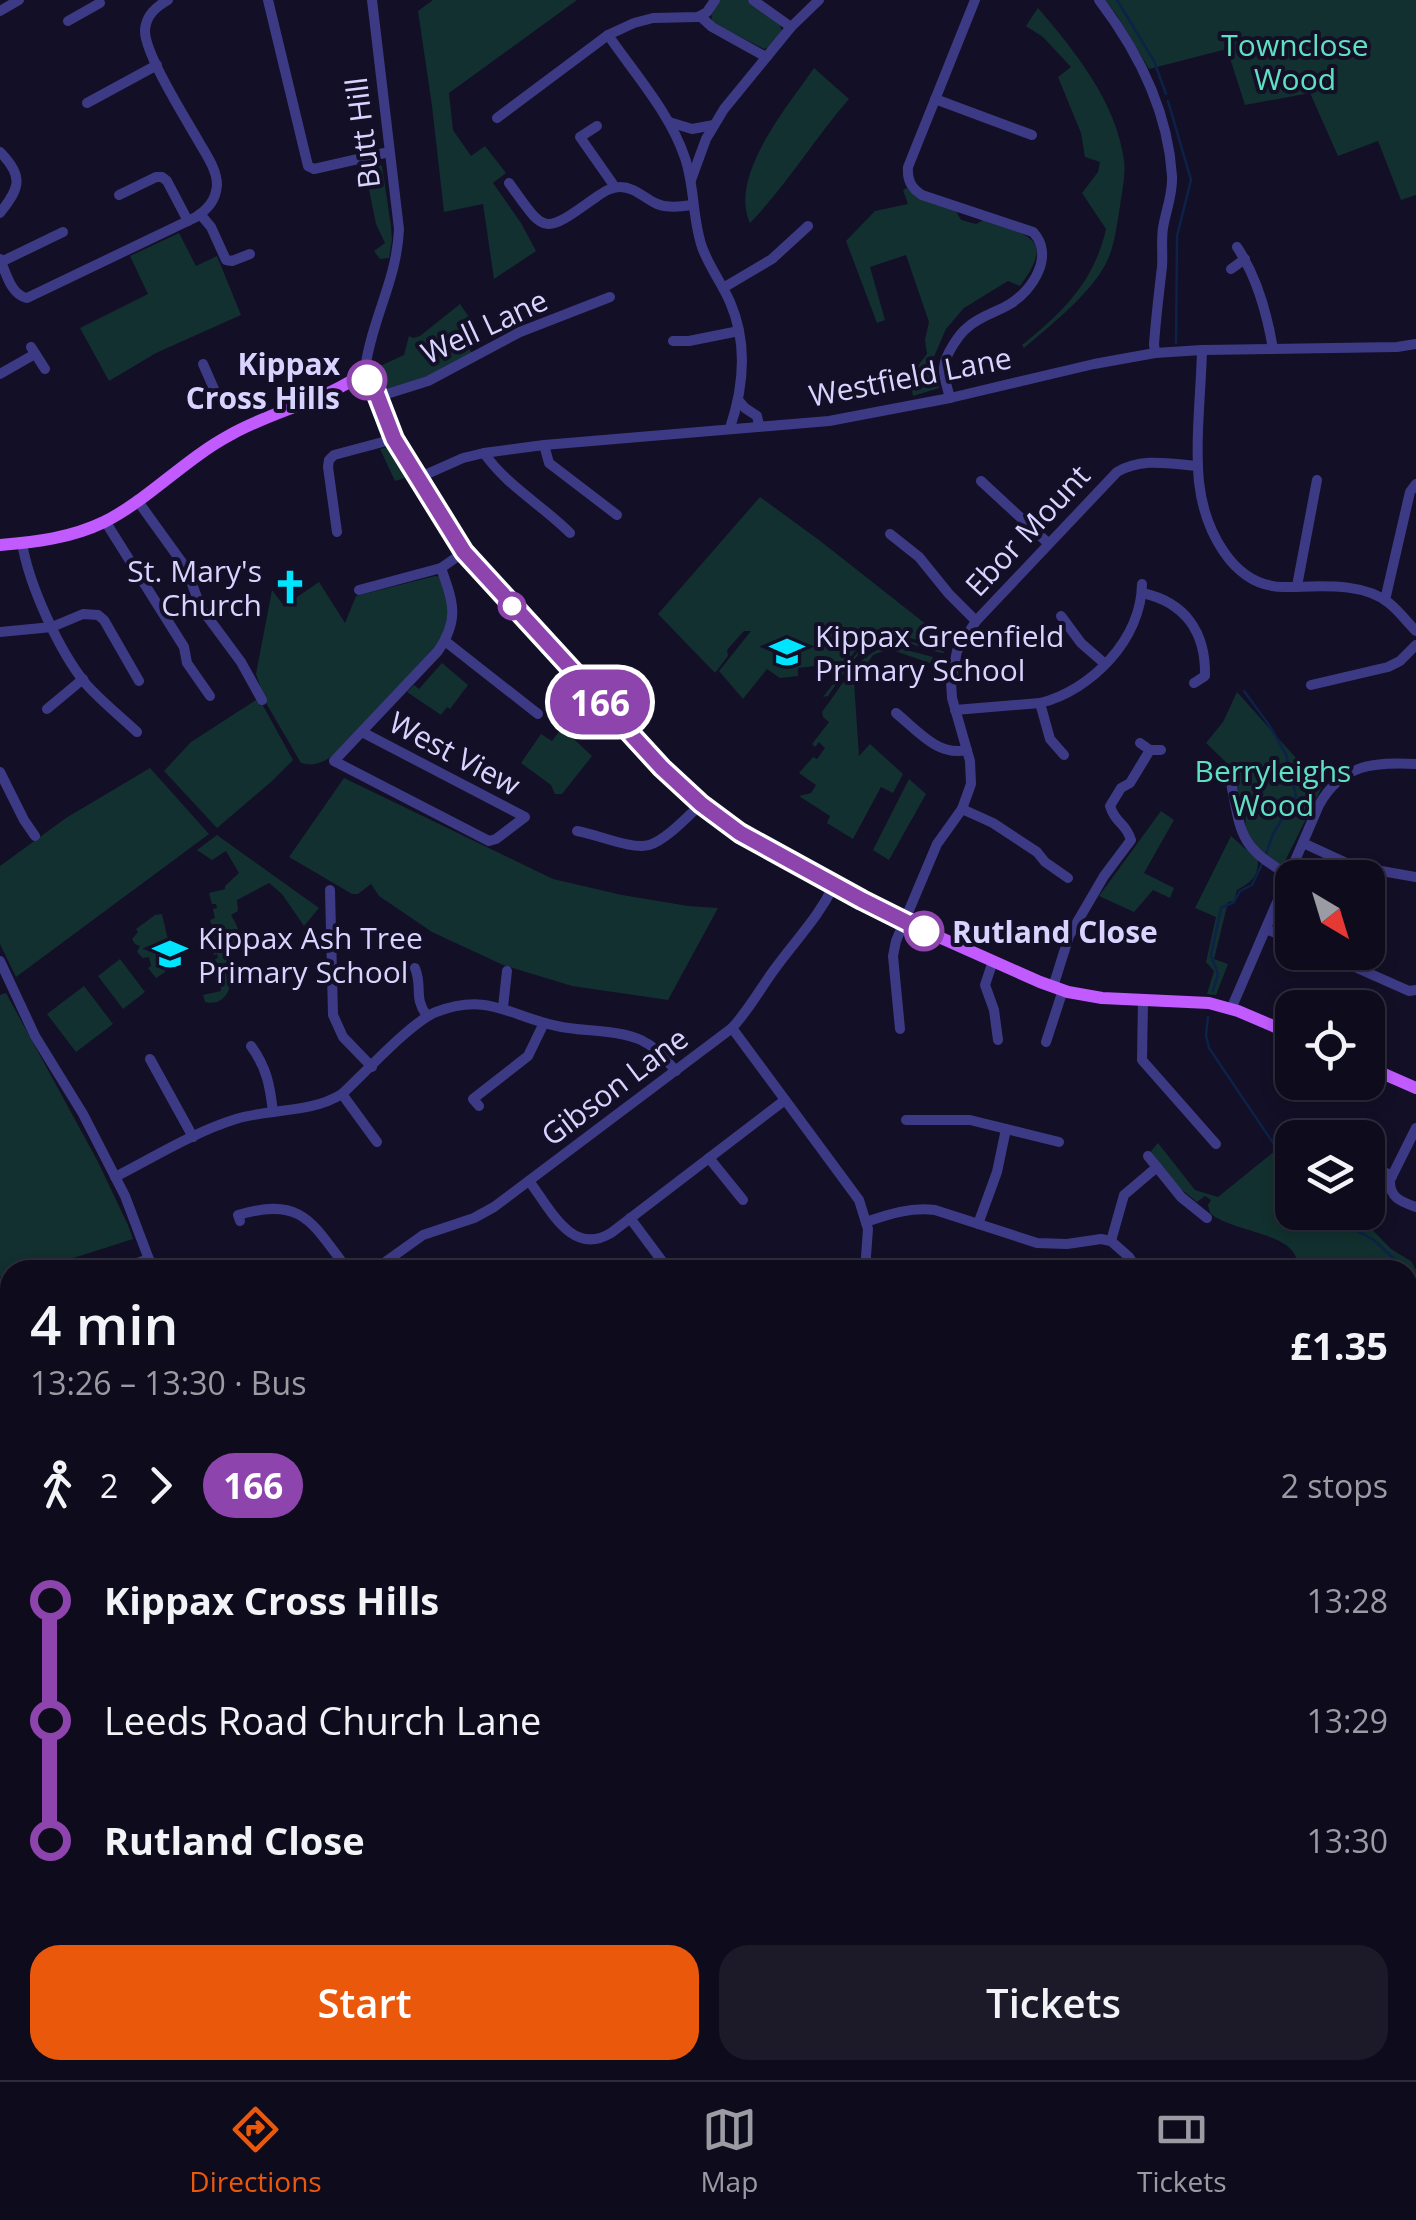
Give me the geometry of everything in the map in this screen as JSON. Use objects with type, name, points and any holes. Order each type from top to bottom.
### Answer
[{"type":"main road","points":[[0,545],[70,536],[105,522],[228,436],[363,376],[374,387],[394,439],[464,552],[662,768],[740,833],[903,921],[1058,989],[1102,998],[1194,1001],[1232,1009],[1275,1027]]},
{"type":"main road","points":[[1385,1074],[1416,1088]]},
{"type":"street","points":[[0,11],[19,0]]},
{"type":"street","points":[[78,0],[84,12]]},
{"type":"street","points":[[63,232],[1,260],[20,297],[31,296],[188,221],[208,208],[215,195],[216,174],[146,37],[146,24],[154,10],[168,0]]},
{"type":"street","points":[[268,0],[308,166],[314,169],[389,152]]},
{"type":"street","name":"Butt Hill","points":[[363,376],[371,336],[396,259],[399,229],[372,0]]},
{"type":"street","points":[[497,118],[608,35],[652,18],[700,16],[715,0]]},
{"type":"street","points":[[753,0],[791,27]]},
{"type":"street","points":[[691,180],[714,125],[791,27],[819,0]]},
{"type":"street","points":[[950,398],[945,362],[964,331],[1018,298],[1042,264],[1043,250],[1038,237],[1026,229],[922,195],[908,180],[908,167],[976,0]]},
{"type":"street","points":[[1099,0],[1126,38],[1149,82],[1170,162],[1172,191],[1162,233],[1155,354]]},
{"type":"street","points":[[68,21],[100,3]]},
{"type":"street","points":[[700,16],[712,27],[766,57]]},
{"type":"street","points":[[608,35],[669,122],[691,180],[704,254],[733,310],[742,362],[740,401],[730,428]]},
{"type":"street","points":[[87,103],[157,64]]},
{"type":"street","points":[[935,99],[1032,135]]},
{"type":"street","points":[[669,122],[692,129],[714,125]]},
{"type":"street","points":[[596,126],[580,138],[615,187]]},
{"type":"street","points":[[0,152],[18,183],[0,213]]},
{"type":"street","points":[[120,196],[162,177],[188,221]]},
{"type":"street","points":[[510,183],[534,217],[551,225],[615,187],[632,189],[660,205],[693,204]]},
{"type":"street","points":[[200,214],[212,227],[226,260],[250,254]]},
{"type":"street","points":[[723,288],[772,259],[808,226]]},
{"type":"street","points":[[1237,247],[1252,271],[1273,349]]},
{"type":"street","points":[[1231,268],[1245,259]]},
{"type":"street","name":"Well Lane","points":[[378,397],[428,380],[520,332],[610,297]]},
{"type":"street","points":[[674,341],[739,332]]},
{"type":"street","name":"Westfield Lane","points":[[418,478],[484,453],[829,421],[1155,354],[1416,344]]},
{"type":"street","points":[[0,374],[33,350],[45,369]]},
{"type":"street","points":[[1202,350],[1200,484],[1208,519],[1229,560],[1256,581],[1276,587],[1341,587],[1384,600],[1416,631]]},
{"type":"street","points":[[203,364],[214,389]]},
{"type":"street","points":[[740,401],[757,416],[759,426]]},
{"type":"street","points":[[336,532],[329,460],[338,453],[394,439]]},
{"type":"street","points":[[544,445],[549,463],[616,515]]},
{"type":"street","points":[[484,453],[515,488],[570,533]]},
{"type":"street","name":"Ebor Mount","points":[[903,921],[937,844],[962,809],[972,774],[951,690],[954,662],[964,636],[1111,477],[1146,461],[1198,466]]},
{"type":"street","points":[[1297,586],[1317,480]]},
{"type":"street","points":[[980,481],[1048,543]]},
{"type":"street","points":[[1384,600],[1410,492],[1416,484]]},
{"type":"street","points":[[137,500],[186,568],[201,608],[241,662],[262,700]]},
{"type":"street","points":[[105,522],[184,646],[188,663],[210,696]]},
{"type":"street","points":[[890,534],[919,557],[976,621]]},
{"type":"street","points":[[22,544],[30,575],[52,627],[83,680],[137,732]]},
{"type":"street","points":[[359,590],[442,568],[464,552]]},
{"type":"street","points":[[362,732],[445,641],[454,610],[442,568]]},
{"type":"street","points":[[955,710],[1040,703],[1077,686],[1127,638],[1142,589],[1170,602],[1192,622],[1206,654],[1204,676],[1194,683]]},
{"type":"street","points":[[0,632],[52,627],[83,614],[98,615],[139,681]]},
{"type":"street","points":[[1062,616],[1081,643],[1104,663]]},
{"type":"street","points":[[445,641],[538,714]]},
{"type":"street","points":[[1311,685],[1388,667],[1416,646]]},
{"type":"street","points":[[47,709],[83,680]]},
{"type":"street","points":[[1040,703],[1050,738],[1064,755]]},
{"type":"street","points":[[896,713],[943,750],[968,750]]},
{"type":"street","name":"West View","points":[[362,732],[525,818],[489,841],[334,761],[362,732]]},
{"type":"street","points":[[1110,806],[1156,750],[1140,743]]},
{"type":"street","points":[[1296,860],[1322,798],[1343,776],[1372,764],[1416,764]]},
{"type":"street","points":[[0,772],[35,836]]},
{"type":"street","points":[[1230,778],[1244,840],[1275,866]]},
{"type":"street","points":[[1046,1042],[1069,936],[1130,840],[1127,828],[1114,819],[1110,806],[1097,799]]},
{"type":"street","points":[[577,831],[636,846],[651,844],[701,804]]},
{"type":"street","points":[[962,809],[993,823],[1038,852],[1068,878]]},
{"type":"street","points":[[1303,843],[1353,866],[1416,878]]},
{"type":"street","name":"Gibson Lane","points":[[386,1260],[423,1235],[484,1213],[732,1028],[822,910],[834,885]]},
{"type":"street","points":[[330,890],[333,1015],[343,1037],[372,1067]]},
{"type":"street","points":[[1232,1009],[1275,908]]},
{"type":"street","points":[[900,1029],[894,956],[903,921]]},
{"type":"street","points":[[1266,929],[1275,933]]},
{"type":"street","points":[[0,961],[5,984],[115,1177],[149,1260]]},
{"type":"street","points":[[993,962],[986,985],[998,1040]]},
{"type":"street","points":[[416,968],[419,1004],[427,1016]]},
{"type":"street","points":[[503,1007],[506,970]]},
{"type":"street","points":[[1363,970],[1416,990]]},
{"type":"street","points":[[1144,1000],[1142,1060],[1216,1144]]},
{"type":"street","points":[[115,1177],[231,1120],[307,1109],[342,1094],[427,1016],[445,1009],[503,1007],[544,1023],[638,1039],[656,1050],[676,1071]]},
{"type":"street","points":[[479,1106],[474,1099],[528,1056],[544,1023]]},
{"type":"street","points":[[984,1030],[996,1027]]},
{"type":"street","points":[[732,1028],[855,1194],[866,1222],[866,1260]]},
{"type":"street","points":[[251,1046],[268,1076],[273,1112]]},
{"type":"street","points":[[150,1059],[193,1137]]},
{"type":"street","points":[[342,1094],[378,1142]]},
{"type":"street","points":[[529,1181],[566,1229],[577,1238],[598,1239],[784,1100]]},
{"type":"street","points":[[906,1120],[970,1120],[1059,1142]]},
{"type":"street","points":[[1416,1128],[1390,1186],[1395,1197],[1416,1208]]},
{"type":"street","points":[[978,1224],[997,1172],[1006,1129]]},
{"type":"street","points":[[1148,1156],[1181,1197],[1207,1218]]},
{"type":"street","points":[[709,1158],[743,1200]]},
{"type":"street","points":[[1111,1241],[1124,1195],[1157,1168]]},
{"type":"street","points":[[1385,1172],[1392,1176]]},
{"type":"street","points":[[240,1220],[238,1215],[262,1208],[284,1208],[297,1213],[314,1225],[340,1260]]},
{"type":"street","points":[[866,1222],[923,1208],[1046,1245],[1111,1241],[1131,1260]]},
{"type":"street","points":[[630,1218],[662,1260]]},
{"type":"green space","points":[[433,0],[577,0],[449,93],[453,130],[471,156],[485,146],[506,173],[493,183],[536,251],[494,279],[483,204],[444,212],[418,11]]},
{"type":"green space","points":[[719,0],[747,0],[779,23],[782,31],[764,49],[713,23],[712,14]]},
{"type":"green space","name":"Townclose Wood","points":[[1105,0],[1416,0],[1416,195],[1401,200],[1378,141],[1338,156],[1310,93],[1245,105],[1227,49],[1149,69]]},
{"type":"green space","points":[[1038,8],[1103,98],[1120,139],[1124,171],[1114,240],[1102,271],[1071,307],[1024,348],[1022,345],[1063,308],[1085,280],[1106,229],[1082,193],[1098,172],[1100,162],[1085,157],[1081,133],[1058,77],[1071,67],[1043,37],[1026,26]]},
{"type":"green space","points":[[814,68],[849,99],[750,223],[745,204],[754,163]]},
{"type":"green space","points":[[375,162],[382,166],[392,240],[389,258],[380,259],[374,251],[385,243],[376,224],[364,165]]},
{"type":"green space","points":[[907,188],[916,197],[956,211],[961,220],[976,224],[983,220],[1013,230],[1032,240],[1036,247],[1036,257],[1020,286],[1008,281],[964,308],[946,329],[933,359],[939,388],[913,396],[909,377],[927,354],[929,322],[906,255],[870,267],[885,320],[877,323],[846,241],[875,211],[908,204],[903,190]]},
{"type":"green space","points":[[179,233],[196,266],[217,256],[241,315],[156,353],[109,381],[80,328],[148,294],[130,256]]},
{"type":"green space","points":[[460,304],[473,323],[459,334],[472,353],[425,377],[386,389],[380,366],[404,355],[409,336],[420,336]]},
{"type":"green space","points":[[388,447],[408,477],[395,481],[380,449]]},
{"type":"green space","name":"Kippax Greenfield Primary School","points":[[760,497],[927,625],[933,645],[899,634],[879,633],[870,636],[839,672],[825,673],[824,665],[798,668],[798,676],[780,678],[767,669],[743,699],[719,671],[751,631],[744,631],[727,650],[728,656],[715,673],[658,614]]},
{"type":"green space","points":[[442,577],[448,603],[440,643],[336,753],[319,763],[301,763],[266,703],[256,674],[272,590],[284,606],[319,582],[345,623],[356,596]]},
{"type":"green space","points":[[881,634],[944,653],[897,639],[881,639],[863,650],[828,696],[823,697],[867,640]]},
{"type":"green space","points":[[891,646],[933,657],[930,663],[889,649],[873,655],[854,682],[859,756],[870,744],[903,774],[893,793],[881,787],[853,839],[827,823],[830,816],[799,796],[811,793],[816,785],[799,773],[825,748],[819,742],[815,747],[812,744],[829,722],[822,712],[860,662],[880,649]]},
{"type":"green space","points":[[442,663],[468,685],[441,715],[407,692],[414,685],[419,689]]},
{"type":"green space","name":"Berryleighs Wood","points":[[1237,692],[1322,787],[1286,860],[1275,862],[1249,838],[1247,812],[1239,803],[1233,769],[1206,743],[1223,722]]},
{"type":"green space","points":[[256,700],[261,702],[293,760],[217,828],[164,771],[191,742]]},
{"type":"green space","points":[[562,728],[592,756],[562,794],[555,794],[551,785],[521,763],[541,734],[552,741]]},
{"type":"green space","points":[[150,768],[209,834],[16,977],[0,944],[0,866],[66,818]]},
{"type":"green space","points":[[344,778],[553,879],[622,895],[718,908],[668,1000],[572,986],[503,965],[432,932],[379,896],[371,884],[352,894],[289,857]]},
{"type":"green space","points":[[909,779],[926,794],[889,860],[873,850]]},
{"type":"green space","points":[[1161,811],[1174,820],[1144,873],[1174,888],[1170,898],[1153,890],[1134,912],[1099,896]]},
{"type":"green space","points":[[217,835],[319,908],[304,926],[282,894],[269,883],[237,900],[238,911],[231,915],[239,937],[226,966],[229,989],[223,999],[209,1003],[203,995],[221,991],[220,981],[224,980],[219,977],[215,959],[218,958],[211,943],[216,931],[210,920],[215,918],[213,909],[217,908],[209,893],[225,889],[239,873],[226,851],[212,860],[197,850]]},
{"type":"green space","points":[[1231,836],[1258,860],[1258,866],[1253,879],[1237,890],[1234,901],[1228,902],[1214,959],[1228,964],[1216,995],[1207,994],[1214,971],[1206,962],[1216,917],[1195,908]]},
{"type":"green space","points":[[162,914],[175,955],[164,957],[165,972],[156,978],[148,968],[149,957],[143,958],[137,952],[140,946],[132,939],[136,929]]},
{"type":"green space","points":[[120,959],[145,992],[123,1009],[98,976]]},
{"type":"green space","points":[[84,986],[113,1024],[76,1052],[47,1014]]},
{"type":"green space","points":[[6,993],[97,1160],[133,1239],[67,1260],[0,1260],[0,995]]},
{"type":"green space","points":[[1158,1143],[1195,1190],[1218,1197],[1275,1151],[1275,1230],[1373,1230],[1391,1249],[1409,1260],[1296,1260],[1290,1248],[1279,1241],[1220,1220],[1210,1213],[1211,1200],[1205,1196],[1197,1202],[1177,1186],[1151,1151]]},
{"type":"waterway","points":[[1117,0],[1154,61],[1166,94]]},
{"type":"waterway","points":[[1168,101],[1191,180],[1177,236],[1176,343]]},
{"type":"waterway","points":[[1244,691],[1286,754],[1296,796],[1266,854]]},
{"type":"waterway","points":[[1213,991],[1218,974],[1211,956],[1221,908],[1252,885],[1263,862]]},
{"type":"waterway","points":[[1208,1017],[1209,1048],[1275,1146]]},
{"type":"waterway","points":[[1355,1230],[1374,1240],[1395,1260]]},
{"type":"bus line","name":"166","points":[[367,380],[374,387],[394,439],[464,552],[662,768],[740,833],[924,931]]},
{"type":"place","name":"Kippax Cross Hills","points":[[367,380]]},
{"type":"place","name":"St. Mary's Church","points":[[290,587]]},
{"type":"place","name":"Kippax Greenfield Primary School","points":[[787,652]]},
{"type":"place","name":"Rutland Close","points":[[924,931]]},
{"type":"place","name":"Kippax Ash Tree Primary School","points":[[170,954]]}]
